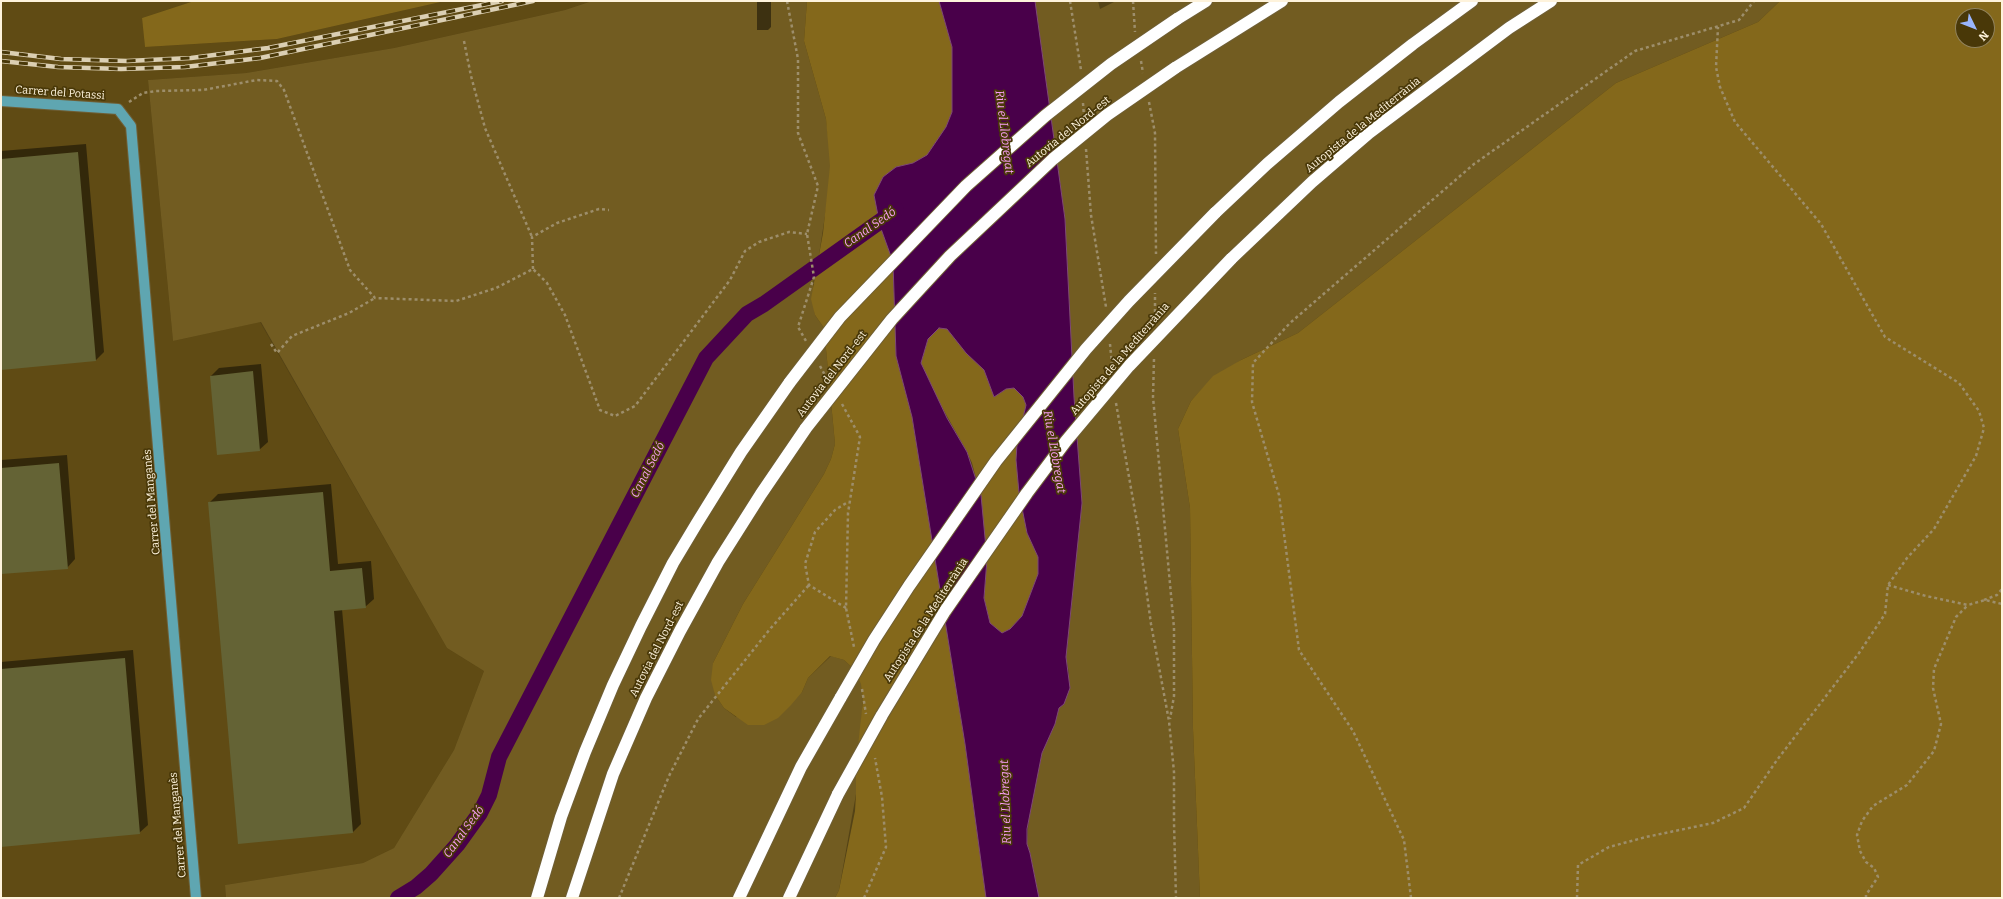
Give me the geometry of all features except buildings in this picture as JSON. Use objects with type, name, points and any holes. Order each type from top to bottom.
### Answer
[{"type":"highway","name":"Autovia del Nord-est","points":[[537,898],[561,817],[585,752],[613,685],[641,626],[673,563],[697,523],[741,452],[790,382],[840,317],[966,186],[1051,112],[1111,64],[1177,18],[1206,1]]},
{"type":"highway","name":"Autovia del Nord-est","points":[[572,898],[613,774],[649,692],[680,631],[718,562],[761,494],[806,428],[892,319],[950,256],[1053,159],[1107,115],[1175,68],[1282,1]]},
{"type":"highway","points":[[739,898],[801,767],[874,640],[952,522],[996,461],[1102,331],[1173,255],[1267,164],[1339,102],[1413,44],[1472,1]]},
{"type":"highway","name":"Autopista de la Mediterrània","points":[[789,898],[838,794],[886,709],[945,611],[1027,493],[1066,441],[1129,366],[1230,258],[1312,182],[1369,133],[1509,28],[1551,1]]},
{"type":"street","name":"Carrer del Potassi","points":[[1,101],[118,109]]},
{"type":"street","name":"Carrer del Manganès","points":[[118,109],[131,126],[196,898]]},
{"type":"path","points":[[787,1],[798,59],[798,133],[818,186],[807,234],[814,277],[798,327],[810,348]]},
{"type":"path","points":[[1070,1],[1081,76]]},
{"type":"path","points":[[1133,1],[1133,22],[1136,37]]},
{"type":"path","points":[[1411,898],[1404,840],[1352,731],[1299,650],[1279,495],[1252,402],[1253,363],[1290,324],[1474,164],[1635,51],[1739,20],[1754,1]]},
{"type":"path","points":[[1576,898],[1578,865],[1609,847],[1646,837],[1713,823],[1744,808],[1777,760],[1859,653],[1881,621],[1885,614],[1888,585],[1907,558],[1934,529],[1976,456],[1984,428],[1979,411],[1958,383],[1885,337],[1820,224],[1735,122],[1720,88],[1716,67],[1718,27]]},
{"type":"path","points":[[464,41],[471,76],[485,128],[532,237],[533,269],[547,283],[565,315],[600,410],[615,416],[635,406],[730,280],[745,251],[760,242],[789,232],[807,234]]},
{"type":"path","points":[[1140,59],[1143,74]]},
{"type":"path","points":[[118,109],[143,93],[156,91],[203,90],[257,80],[277,81],[284,90],[350,270],[375,298]]},
{"type":"path","points":[[1148,96],[1155,133],[1156,257]]},
{"type":"path","points":[[1082,98],[1084,120]]},
{"type":"path","points":[[1086,142],[1091,215],[1106,309]]},
{"type":"path","points":[[532,237],[557,223],[599,209],[609,210]]},
{"type":"path","points":[[271,344],[277,353],[292,336],[349,313],[375,298],[456,301],[496,288],[533,269]]},
{"type":"path","points":[[1155,319],[1156,288]]},
{"type":"path","points":[[1109,340],[1112,371]]},
{"type":"path","points":[[1154,358],[1153,397],[1174,628],[1174,696],[1169,721]]},
{"type":"path","points":[[817,361],[829,382]]},
{"type":"path","points":[[1116,401],[1138,528],[1151,624],[1169,721],[1174,772],[1176,898]]},
{"type":"path","points":[[841,403],[860,437],[848,502],[846,608],[855,653]]},
{"type":"path","points":[[846,608],[809,586],[805,564],[815,532],[835,510],[848,502]]},
{"type":"path","points":[[1888,585],[1926,596],[1968,605],[1985,600],[2002,604]]},
{"type":"path","points":[[619,898],[669,776],[698,719],[770,629],[809,586]]},
{"type":"path","points":[[1981,602],[1997,595],[2002,589]]},
{"type":"path","points":[[1866,898],[1866,895],[1878,877],[1874,868],[1866,862],[1860,851],[1857,835],[1862,821],[1873,806],[1906,785],[1934,751],[1940,724],[1933,688],[1934,669],[1956,617],[1968,605]]},
{"type":"path","points":[[861,683],[868,721]]},
{"type":"path","points":[[864,898],[886,847],[882,797],[873,751]]},
{"type":"shaded area","points":[[1,1],[194,1],[142,18],[145,47],[277,39],[445,1],[592,1],[565,10],[394,48],[246,73],[148,80],[173,341],[260,322],[447,648],[484,671],[454,750],[394,848],[363,863],[225,885],[226,898],[1,898]]},
{"type":"shaded area","points":[[194,1],[445,1],[277,39],[145,47],[142,18]]},
{"type":"shaded area","points":[[592,1],[807,1],[804,41],[826,119],[830,150],[830,183],[817,268],[813,283],[815,315],[824,328],[835,444],[831,459],[824,474],[743,604],[713,663],[715,695],[724,708],[736,717],[802,692],[808,678],[831,656],[844,660],[855,670],[862,684],[863,700],[856,794],[839,890],[835,898],[226,898],[225,885],[363,863],[394,848],[454,750],[484,671],[447,648],[261,322],[173,341],[148,80],[246,73],[394,48],[565,10]]},
{"type":"shaded area","points":[[807,1],[939,1],[952,47],[952,112],[946,127],[927,155],[913,163],[896,167],[883,177],[878,211],[880,226],[893,262],[896,356],[912,417],[965,744],[986,898],[835,898],[839,890],[855,811],[856,764],[863,700],[861,684],[855,670],[844,660],[830,656],[808,678],[802,692],[791,705],[778,718],[764,725],[748,725],[724,708],[715,695],[711,680],[713,663],[743,604],[824,474],[831,459],[835,444],[824,328],[815,315],[811,299],[823,233],[830,166],[826,119],[804,41]]},
{"type":"shaded area","points":[[1035,1],[1098,1],[1100,9],[1116,1],[1780,1],[1758,22],[1616,83],[1298,333],[1241,360],[1202,389],[1191,401],[1178,429],[1190,508],[1193,729],[1200,898],[1039,898],[1027,844],[1029,814],[1042,753],[1055,724],[1059,708],[1064,704],[1069,673],[1066,657],[1082,503],[1074,397],[1065,219]]},
{"type":"shaded area","points":[[1780,1],[2002,1],[2002,898],[1200,898],[1193,729],[1190,508],[1178,429],[1191,401],[1213,376],[1241,360],[1298,333],[1616,83],[1758,22]]},
{"type":"shaded area","points":[[939,328],[947,329],[966,352],[984,370],[994,397],[1006,389],[1014,388],[1023,397],[1026,405],[1023,422],[1027,533],[1038,557],[1038,574],[1022,616],[1010,629],[1002,633],[990,623],[984,598],[987,559],[978,486],[972,463],[938,400],[921,363],[928,339]]},
{"type":"water","name":"Riu el Llobregat","points":[[939,1],[1035,1],[1065,219],[1074,397],[1082,503],[1066,657],[1070,688],[1064,704],[1059,708],[1055,724],[1042,753],[1027,829],[1027,844],[1039,898],[986,898],[965,744],[912,417],[896,356],[893,262],[880,226],[874,195],[883,177],[896,167],[913,163],[927,155],[946,127],[952,112],[952,47]],"holes":[[[939,328],[947,329],[966,353],[984,370],[994,397],[1006,389],[1014,388],[1023,397],[1026,405],[1017,444],[1016,460],[1019,493],[1027,533],[1038,557],[1038,574],[1022,616],[1010,629],[1002,633],[990,623],[984,598],[987,559],[981,495],[967,452],[947,418],[921,363],[928,339]]]},
{"type":"waterway","name":"Canal Sedó","points":[[398,898],[416,887],[431,874],[457,845],[480,813],[489,795],[499,757],[706,358],[747,314],[764,304],[896,210]]},
{"type":"railway","points":[[1,52],[61,59],[127,61],[191,58],[268,48],[502,1]]},
{"type":"railway","points":[[1,61],[58,67],[121,69],[185,67],[260,58],[533,1]]}]
